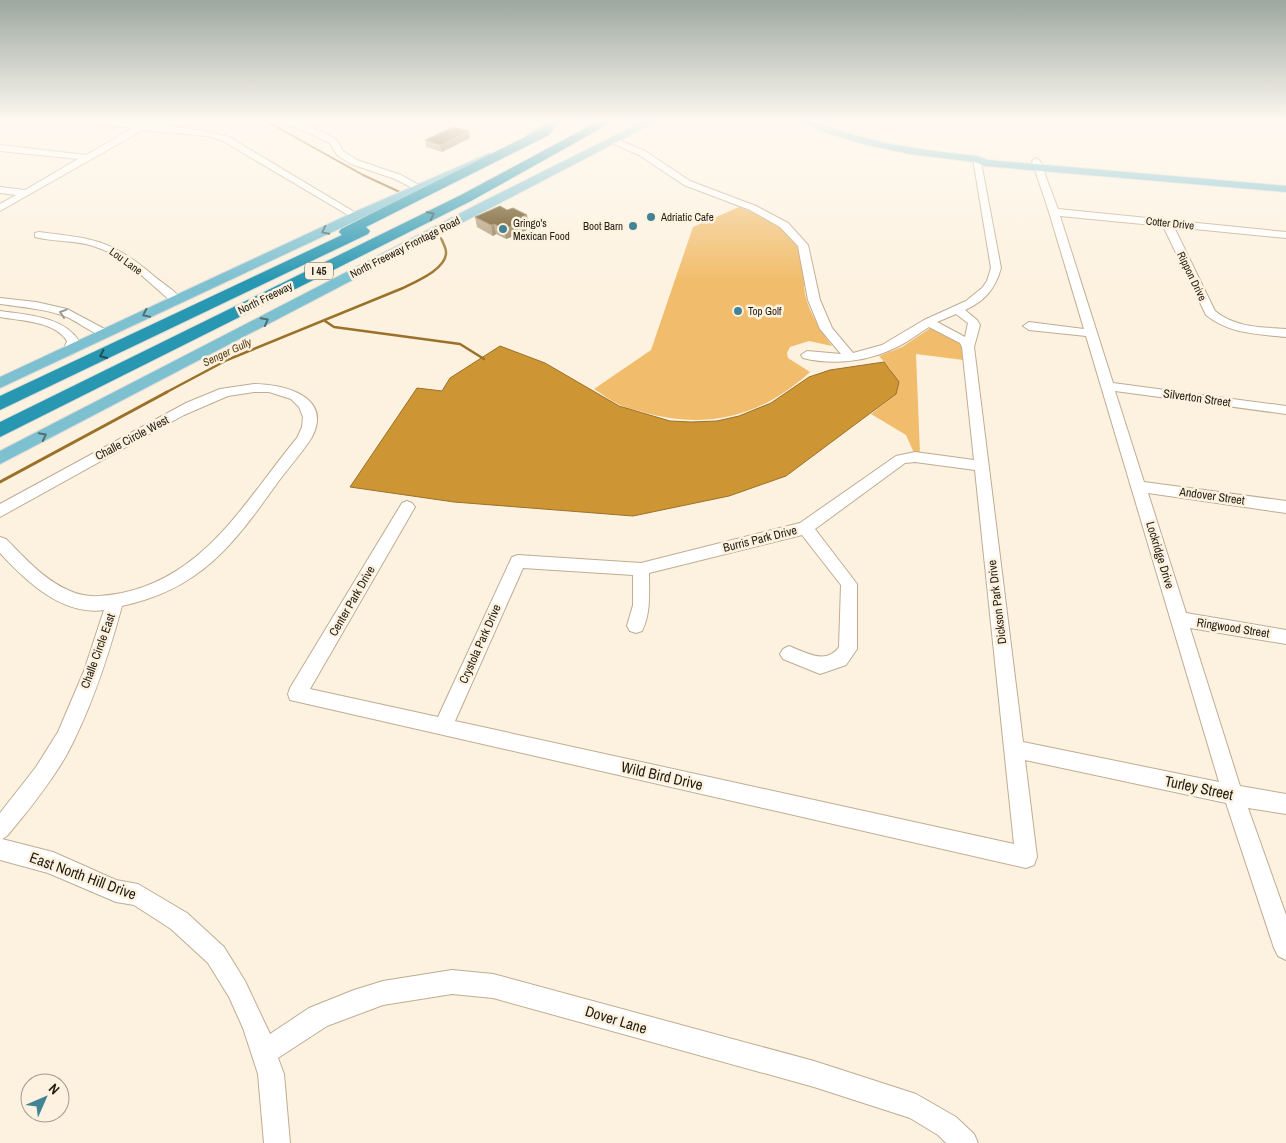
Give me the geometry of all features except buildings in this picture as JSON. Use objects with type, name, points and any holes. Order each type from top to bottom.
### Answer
[{"type":"highway","points":[[211,304],[222,294],[300,257],[463,174]]},
{"type":"highway","name":"North Freeway","points":[[0,404],[419,204],[477,174]]},
{"type":"highway","name":"North Freeway","points":[[0,430],[466,198],[510,174]]},
{"type":"highway","points":[[27,416],[86,395],[259,309],[473,208],[489,204]]},
{"type":"main road","points":[[0,383],[448,174]]},
{"type":"main road","name":"North Freeway Frontage Road","points":[[0,458],[546,174]]},
{"type":"main road","points":[[1150,174],[1286,189]]},
{"type":"main road","points":[[1260,185],[1286,184]]},
{"type":"street","points":[[0,208],[59,174]]},
{"type":"street","points":[[286,174],[356,216]]},
{"type":"street","points":[[390,174],[419,188]]},
{"type":"street","points":[[673,174],[687,183],[760,212],[784,225],[803,245],[814,300],[826,329],[849,356]]},
{"type":"street","points":[[807,355],[824,360],[879,350],[893,344],[928,322],[958,310],[985,292],[993,281],[996,268],[980,174]]},
{"type":"street","name":"Lockridge Drive","points":[[1041,174],[1108,386],[1233,795],[1286,948]]},
{"type":"street","points":[[0,190],[26,193]]},
{"type":"street","name":"Cotter Drive","points":[[1054,212],[1286,235]]},
{"type":"street","name":"Rippon Drive","points":[[1167,223],[1210,313],[1225,324],[1241,328],[1286,333]]},
{"type":"street","name":"Lou Lane","points":[[38,235],[82,241],[105,247],[122,257],[176,300]]},
{"type":"street","points":[[0,301],[63,312],[95,330],[106,333]]},
{"type":"street","points":[[5,314],[24,304]]},
{"type":"street","name":"Dickson Park Drive","points":[[958,310],[973,322],[974,325],[968,347],[1026,857]]},
{"type":"street","points":[[5,314],[47,322],[68,332],[78,332],[88,325]]},
{"type":"street","points":[[942,315],[960,327],[959,330],[952,334]]},
{"type":"street","points":[[928,322],[964,341],[968,347]]},
{"type":"street","points":[[1029,326],[1090,333]]},
{"type":"street","points":[[68,332],[73,340],[68,351]]},
{"type":"street","name":"Silverton Street","points":[[1108,386],[1286,410]]},
{"type":"street","name":"Challe Circle West","points":[[0,512],[98,456],[213,396],[249,388],[271,389]]},
{"type":"street","name":"Challe Circle East","points":[[0,829],[33,788],[64,739],[104,641],[115,601],[155,592],[198,566],[232,532],[292,452],[301,444],[309,430],[309,412],[304,404],[290,394],[271,389]]},
{"type":"street","name":"Burris Park Drive","points":[[518,562],[641,569],[805,528],[901,459],[915,457],[981,466]]},
{"type":"street","name":"Andover Street","points":[[1138,486],[1286,507]]},
{"type":"street","name":"Center Park Drive","points":[[297,694],[407,507]]},
{"type":"street","points":[[789,654],[820,666],[840,660],[848,649],[849,584],[805,528]]},
{"type":"street","points":[[0,543],[42,584],[61,595],[97,604],[115,601]]},
{"type":"street","name":"Crystola Park Drive","points":[[443,727],[518,562]]},
{"type":"street","points":[[636,626],[641,605],[641,569]]},
{"type":"street","name":"Ringwood Street","points":[[1179,620],[1286,637]]},
{"type":"street","name":"Wild Bird Drive","points":[[297,694],[1026,857]]},
{"type":"street","name":"Turley Street","points":[[1014,749],[1233,795],[1286,804]]},
{"type":"street","name":"East North Hill Drive","points":[[0,849],[53,863],[60,868],[116,892],[138,895],[179,921],[216,955],[237,989],[254,1024],[271,1074],[277,1143]]},
{"type":"street","name":"Dover Lane","points":[[264,1053],[318,1018],[383,993],[452,982],[493,986],[814,1074],[907,1104],[930,1115],[964,1143]]},
{"type":"shaded area","name":"Top Golf","points":[[739,207],[768,220],[793,240],[799,249],[802,259],[805,294],[809,308],[832,346],[809,341],[790,347],[787,353],[788,358],[810,372],[792,387],[753,409],[712,419],[669,418],[646,413],[613,402],[594,389],[651,350],[693,227]]},
{"type":"shaded area","points":[[932,327],[962,343],[963,360],[916,354],[920,454],[914,453],[906,435],[871,414],[896,394],[891,370],[879,356],[902,347]]},
{"type":"shaded area","points":[[500,346],[545,363],[619,406],[670,421],[717,421],[739,416],[771,403],[809,377],[830,370],[884,362],[899,382],[896,394],[786,476],[729,496],[633,516],[454,502],[350,487],[417,388],[442,391],[450,378]]},
{"type":"waterway","name":"Senger Gully","points":[[362,174],[402,193]]},
{"type":"waterway","name":"Senger Gully","points":[[165,393],[227,360],[403,288],[422,278],[436,269],[445,258],[446,250],[442,240]]},
{"type":"waterway","points":[[325,321],[334,327],[460,344],[484,359]]},
{"type":"waterway","name":"Senger Gully","points":[[0,482],[167,392]]},
{"type":"place","name":"Adriatic Cafe","points":[[651,217]]},
{"type":"place","name":"Boot Barn","points":[[633,226]]},
{"type":"place","name":"Gringo's Mexican Food","points":[[503,229]]},
{"type":"place","name":"Top Golf","points":[[738,311]]}]
